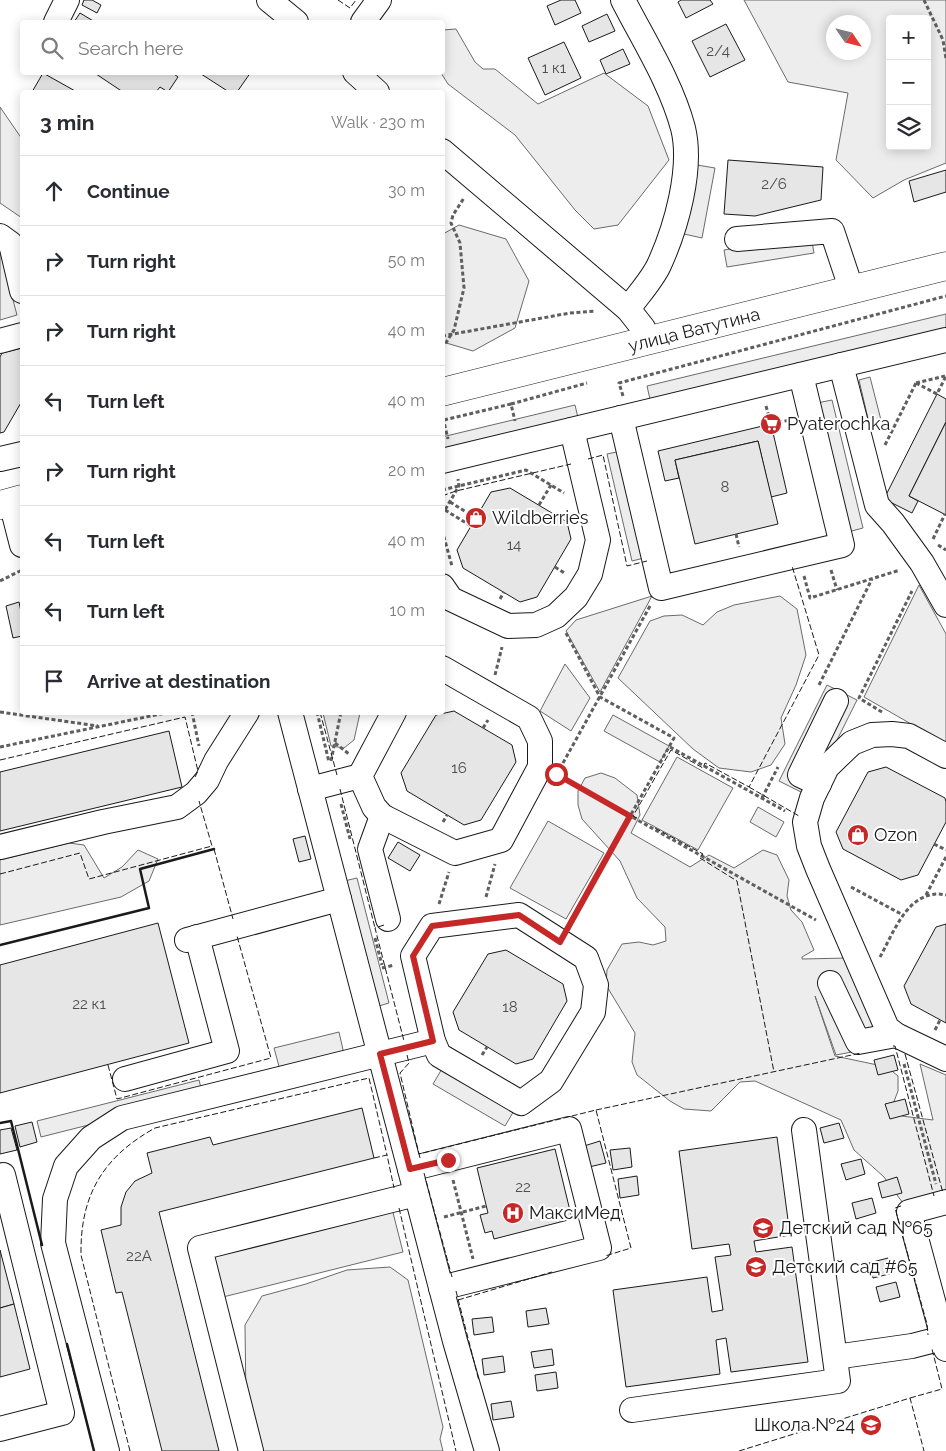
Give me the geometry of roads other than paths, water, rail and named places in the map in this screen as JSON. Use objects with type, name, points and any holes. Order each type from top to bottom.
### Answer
[{"type":"main road","name":"улица Ватутина","points":[[445,391],[946,266]]},
{"type":"street","points":[[57,20],[67,0]]},
{"type":"street","points":[[269,0],[294,20]]},
{"type":"street","points":[[364,20],[379,0]]},
{"type":"street","points":[[623,0],[671,92],[683,129],[686,162],[678,217],[658,267],[628,309]]},
{"type":"street","points":[[358,75],[375,90]]},
{"type":"street","points":[[445,154],[628,309],[649,341]]},
{"type":"street","points":[[737,239],[832,231],[852,291]]},
{"type":"street","points":[[0,236],[11,244],[20,282]]},
{"type":"street","points":[[0,340],[20,335]]},
{"type":"street","points":[[445,460],[946,340]]},
{"type":"street","points":[[841,365],[877,505],[893,523],[927,552],[946,605]]},
{"type":"street","points":[[624,417],[661,588],[797,556],[842,545],[801,375]]},
{"type":"street","points":[[447,577],[452,599],[508,626],[536,625],[556,616],[576,597],[590,574],[598,540],[572,430]]},
{"type":"street","points":[[0,459],[20,454]]},
{"type":"street","points":[[11,502],[20,537]]},
{"type":"street","points":[[360,776],[378,811],[455,853],[501,840],[540,767],[540,741],[528,718],[445,670]]},
{"type":"street","points":[[818,784],[800,775],[836,701]]},
{"type":"street","points":[[0,847],[178,806],[196,793],[207,780],[245,715]]},
{"type":"street","points":[[291,715],[441,1288],[487,1451]]},
{"type":"street","points":[[310,789],[360,776],[392,715]]},
{"type":"street","points":[[946,756],[910,736],[892,734],[872,735],[852,743],[827,767],[812,798],[805,822],[809,846],[818,869],[887,1028],[896,1035],[946,1059]]},
{"type":"street","points":[[378,811],[370,849],[388,919]]},
{"type":"street","points":[[125,1079],[227,1051],[192,938],[339,899]]},
{"type":"street","points":[[519,915],[586,958],[596,985],[593,1012],[551,1081],[520,1103],[439,1055],[433,1041],[413,956],[432,926],[519,915]]},
{"type":"street","points":[[830,983],[858,1042],[896,1035]]},
{"type":"street","points":[[107,1451],[53,1243],[55,1199],[66,1166],[91,1138],[122,1118],[433,1041]]},
{"type":"street","points":[[410,1169],[569,1129],[598,1248],[441,1288]]},
{"type":"street","points":[[632,1410],[838,1381],[804,1130]]},
{"type":"street","points":[[0,1176],[3,1175],[62,1414],[0,1429]]},
{"type":"street","points":[[251,1451],[200,1248],[416,1194]]},
{"type":"street","points":[[835,1357],[945,1343],[909,1212],[943,1203]]},
{"type":"place","name":"Pyaterochka","points":[[771,424]]},
{"type":"place","name":"Wildberries","points":[[476,518]]},
{"type":"place","name":"Ozon","points":[[858,835]]},
{"type":"place","name":"МаксиМед","points":[[513,1213]]},
{"type":"place","name":"Детский сад №65","points":[[763,1228]]},
{"type":"place","name":"Детский сад #65","points":[[756,1267]]},
{"type":"place","name":"Школа №24","points":[[871,1425]]}]
